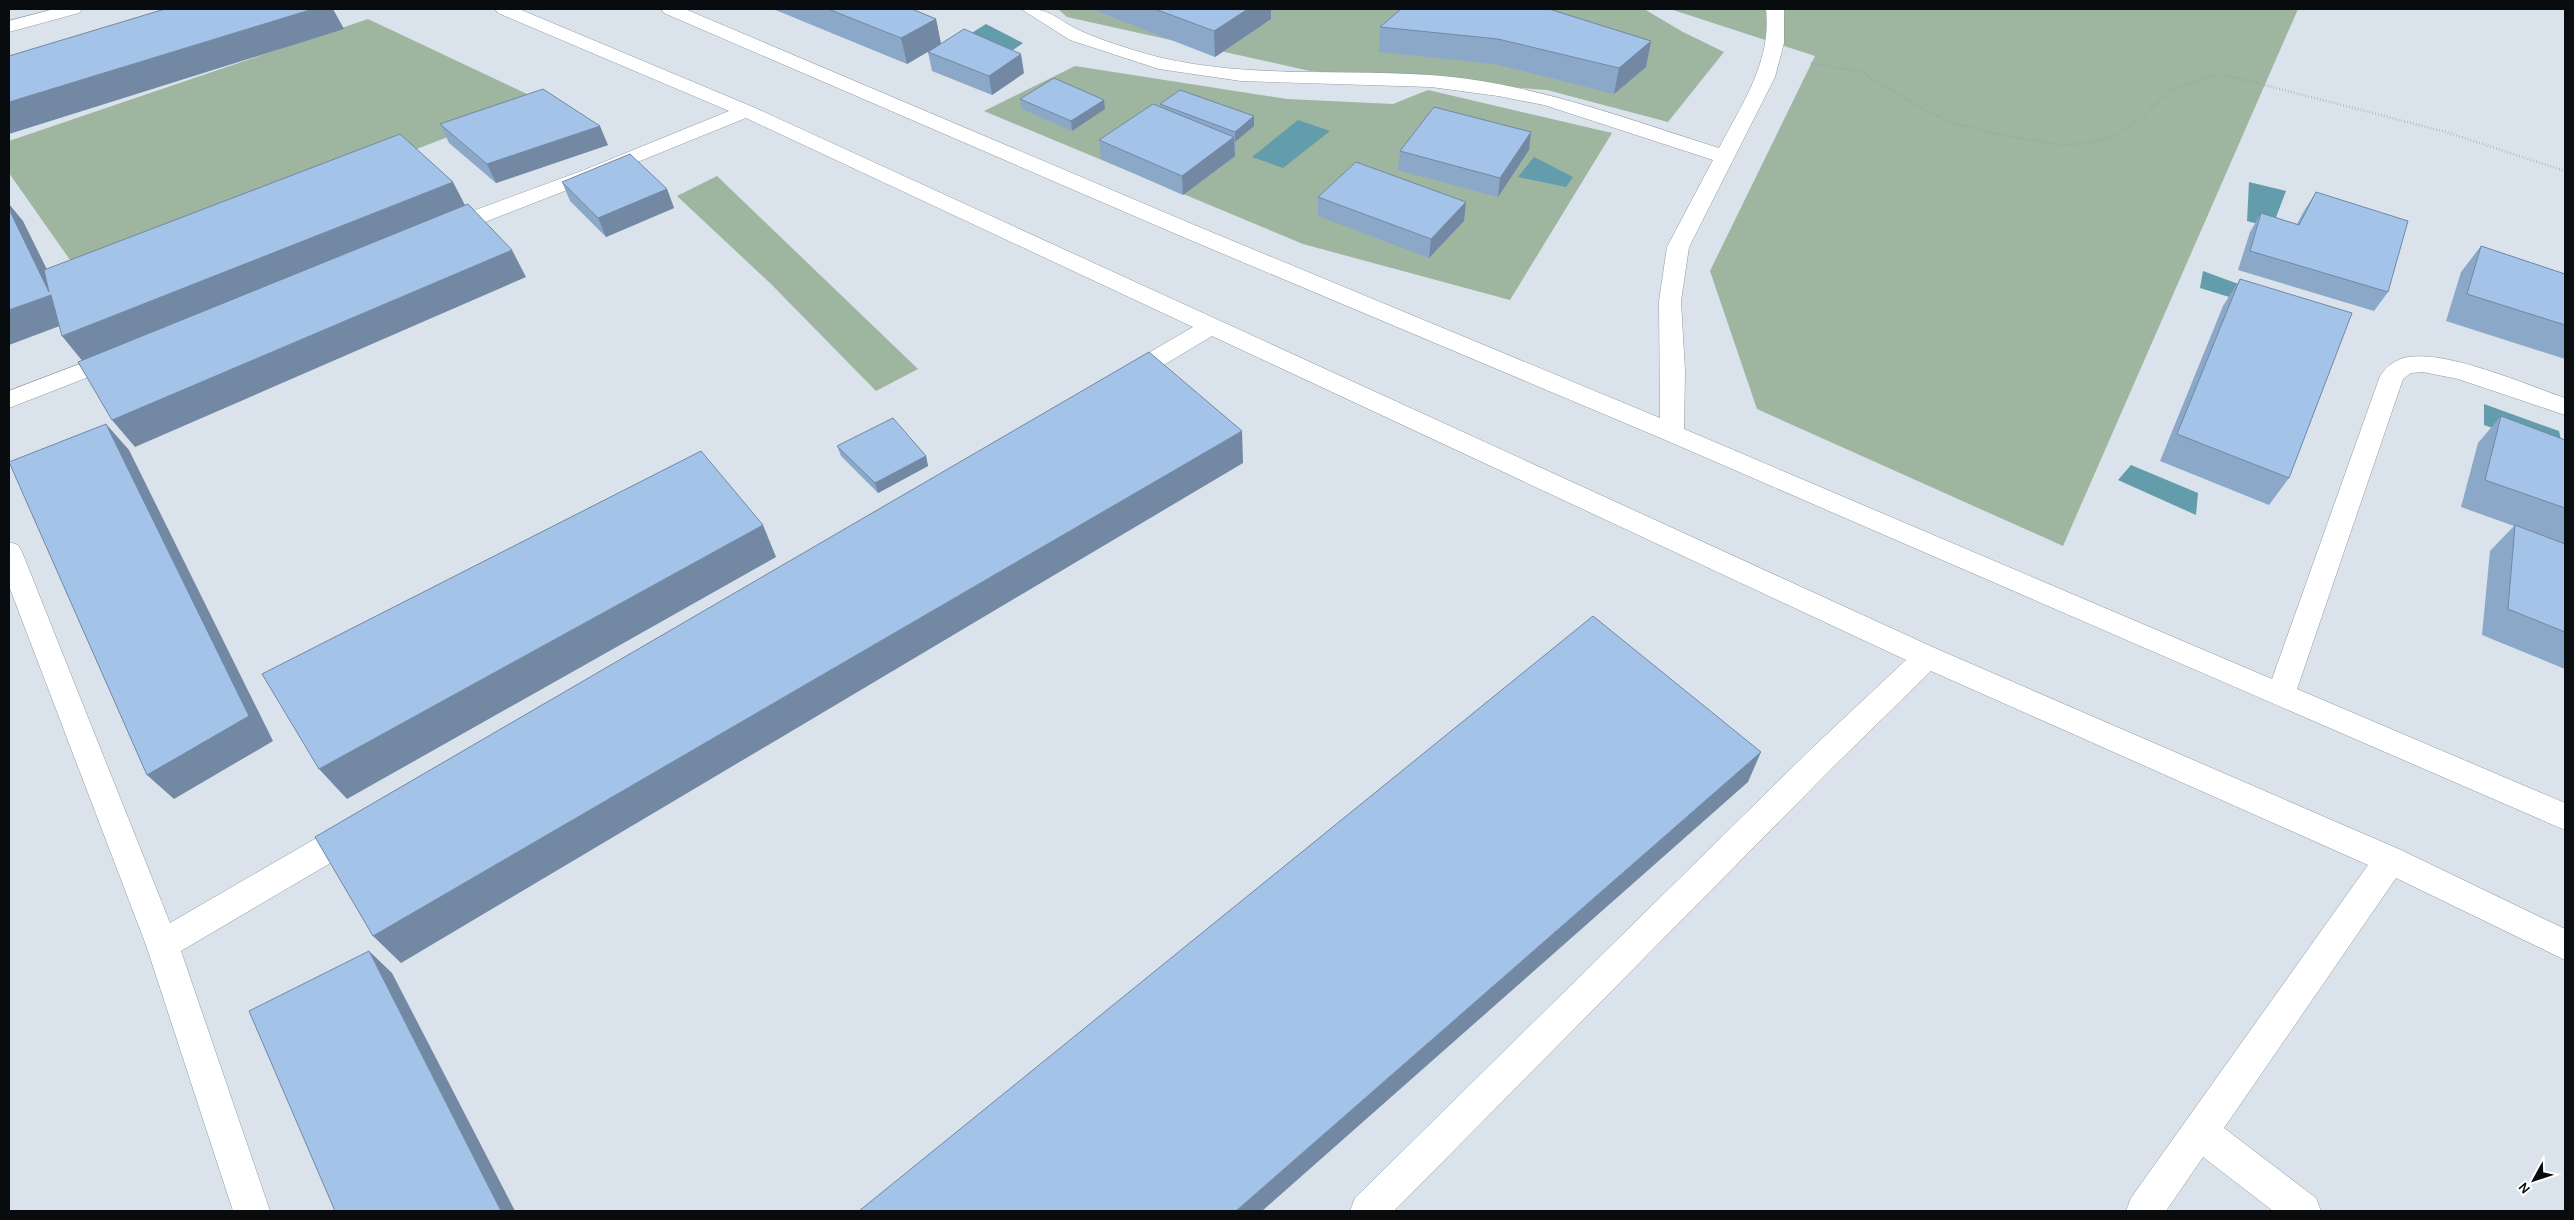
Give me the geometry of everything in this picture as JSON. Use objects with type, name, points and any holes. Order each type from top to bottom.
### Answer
[{"type":"street","points":[[9,27],[72,9]]},
{"type":"street","points":[[504,9],[746,111],[1927,657],[2390,860],[2565,945]]},
{"type":"street","points":[[670,9],[1193,233],[1672,434],[2565,817]]},
{"type":"street","points":[[1030,9],[1076,36],[1159,63],[1241,75],[1431,81],[1498,90],[1548,100],[1725,157]]},
{"type":"street","points":[[1672,434],[1673,371],[1670,301],[1678,247],[1766,77],[1773,56],[1778,25],[1775,9]]},
{"type":"street","points":[[428,236],[591,174],[746,111]]},
{"type":"street","points":[[1103,390],[1212,326]]},
{"type":"street","points":[[9,400],[139,349]]},
{"type":"street","points":[[2281,695],[2392,376],[2398,370],[2408,365],[2442,367],[2565,407]]},
{"type":"street","points":[[9,552],[162,945],[252,1211]]},
{"type":"street","points":[[1368,1211],[1822,758],[1927,657]]},
{"type":"street","points":[[162,945],[377,818]]},
{"type":"street","points":[[2144,1211],[2390,860]]},
{"type":"street","points":[[2200,1132],[2303,1211]]},
{"type":"path","points":[[1773,56],[1862,72],[1917,106],[1960,126],[2061,145],[2092,143],[2116,135],[2140,118],[2168,92],[2189,83],[2222,74],[2446,132],[2565,171]]},
{"type":"green space","points":[[1058,9],[1644,9],[1683,32],[1724,52],[1668,122],[1547,90],[1310,71],[1067,17]]},
{"type":"green space","points":[[1670,9],[2298,9],[2063,546],[1757,409],[1710,271],[1815,56]]},
{"type":"green space","points":[[368,19],[542,101],[82,277],[9,173],[9,141]]},
{"type":"green space","points":[[1075,66],[1287,99],[1393,104],[1428,90],[1612,133],[1510,300],[1303,244],[984,111]]},
{"type":"green space","points":[[717,176],[918,369],[876,391],[771,284],[677,196]]},
{"type":"water","points":[[986,24],[1023,43],[1013,50],[970,34]]},
{"type":"water","points":[[1298,120],[1330,131],[1283,168],[1252,157]]},
{"type":"water","points":[[1534,157],[1573,177],[1566,187],[1518,177]]},
{"type":"water","points":[[2249,182],[2286,191],[2272,228],[2247,221]]},
{"type":"water","points":[[2203,271],[2274,297],[2265,308],[2200,288]]},
{"type":"water","points":[[2484,404],[2559,431],[2564,453],[2484,425]]},
{"type":"water","points":[[2131,465],[2198,493],[2196,515],[2118,480]]},
{"type":"building","points":[[165,9],[313,9],[9,102],[9,56]]},
{"type":"building","points":[[828,9],[912,9],[936,19],[901,38]]},
{"type":"building","points":[[1155,9],[1248,9],[1214,31]]},
{"type":"building","points":[[1401,9],[1549,9],[1651,41],[1619,68],[1498,39],[1380,27]]},
{"type":"building","points":[[964,29],[1021,54],[989,76],[928,52]]},
{"type":"building","points":[[1054,78],[1104,100],[1071,121],[1020,99]]},
{"type":"building","points":[[543,89],[600,126],[487,164],[440,124]]},
{"type":"building","points":[[1180,90],[1254,116],[1235,132],[1160,104]]},
{"type":"building","points":[[1153,104],[1234,137],[1182,176],[1099,140]]},
{"type":"building","points":[[1434,107],[1531,132],[1500,178],[1400,151]]},
{"type":"building","points":[[400,134],[453,182],[62,336],[51,295],[9,310],[9,209],[49,292],[44,270]]},
{"type":"building","points":[[630,154],[667,189],[598,218],[562,182]]},
{"type":"building","points":[[1356,162],[1466,202],[1431,239],[1318,197]]},
{"type":"building","points":[[2316,192],[2408,221],[2388,292],[2250,251],[2261,213],[2299,225]]},
{"type":"building","points":[[468,204],[512,250],[112,420],[78,362]]},
{"type":"building","points":[[2481,246],[2565,274],[2565,325],[2467,294]]},
{"type":"building","points":[[2240,279],[2352,313],[2289,478],[2177,434]]},
{"type":"building","points":[[1149,352],[1242,431],[373,936],[315,837]]},
{"type":"building","points":[[2501,416],[2565,440],[2565,508],[2485,480]]},
{"type":"building","points":[[893,418],[926,456],[875,483],[837,446]]},
{"type":"building","points":[[106,424],[249,716],[147,775],[9,462]]},
{"type":"building","points":[[701,451],[763,525],[319,769],[262,674]]},
{"type":"building","points":[[2515,525],[2565,544],[2565,632],[2508,609]]},
{"type":"building","points":[[1593,616],[1761,752],[1236,1211],[859,1211]]},
{"type":"building","points":[[369,951],[501,1211],[335,1211],[249,1011]]}]
